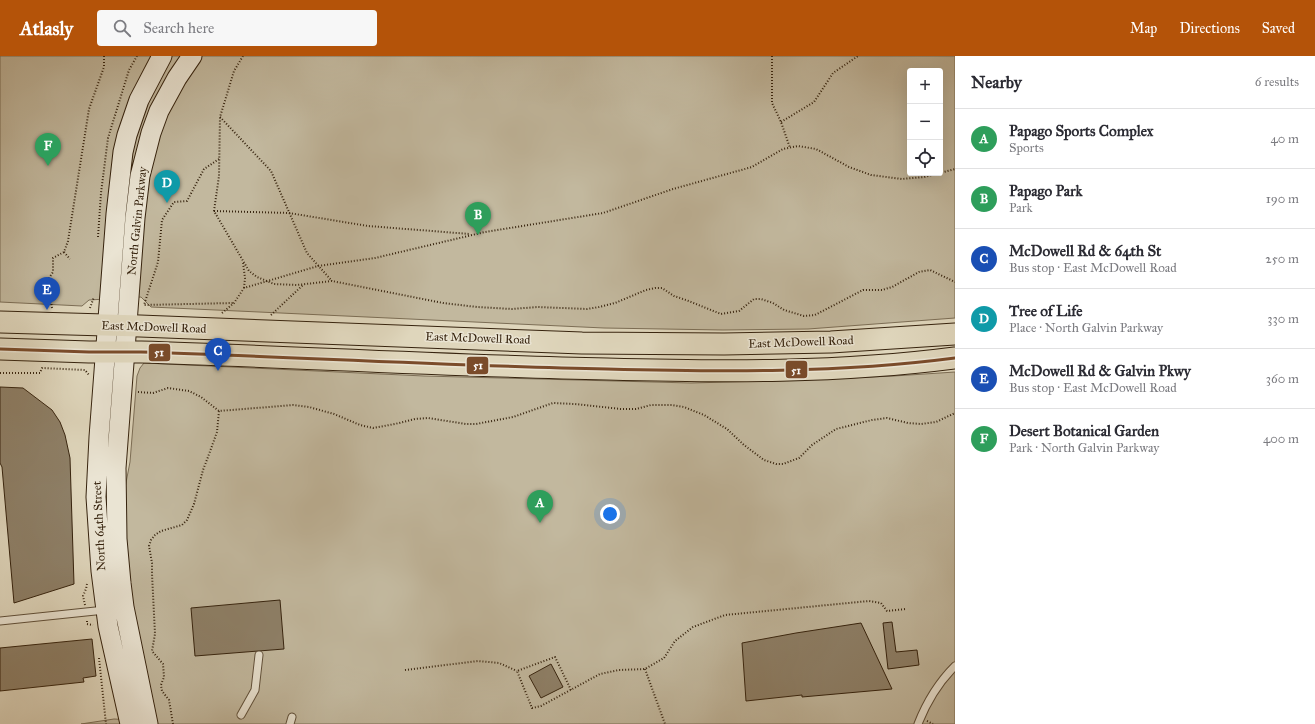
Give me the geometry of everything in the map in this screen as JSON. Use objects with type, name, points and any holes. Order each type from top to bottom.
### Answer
[{"type":"main road","name":"North Galvin Parkway","points":[[117,325],[116,214],[123,152],[127,135],[140,100],[162,56]]},
{"type":"main road","name":"North Galvin Parkway","points":[[117,325],[135,218],[140,176],[145,154],[159,111],[177,78],[192,56]]},
{"type":"main road","name":"East McDowell Road","points":[[0,322],[590,343],[724,344],[831,342],[955,334]]},
{"type":"main road","name":"North 64th Street","points":[[117,325],[126,352],[116,483],[118,554],[124,607],[148,724]]},
{"type":"main road","name":"North 64th Street","points":[[117,325],[106,352],[96,497],[98,539],[108,626],[130,724]]},
{"type":"main road","points":[[0,349],[693,372],[881,366],[955,358]]},
{"type":"main road","points":[[106,610],[124,607]]},
{"type":"lane","points":[[0,621],[106,610]]},
{"type":"lane","points":[[241,714],[254,690],[259,655]]},
{"type":"lane","points":[[918,724],[935,688],[955,666]]},
{"type":"path","points":[[52,312],[48,284],[49,278],[53,272],[54,258],[64,252],[68,241],[89,109],[104,67],[104,56]]},
{"type":"path","points":[[242,56],[234,71],[220,117],[219,176],[214,211],[249,271],[266,282],[289,285],[332,281],[443,303],[512,309],[538,307],[574,309],[599,307],[615,303],[646,290],[662,288],[674,296],[721,314],[739,311],[754,299],[761,299],[773,303],[784,310],[804,316],[815,315],[863,290],[882,290],[892,287],[919,272],[930,270],[955,282]]},
{"type":"path","points":[[772,56],[772,103],[781,122],[790,148]]},
{"type":"path","points":[[781,122],[814,102],[833,73],[858,56]]},
{"type":"path","points":[[220,117],[271,172],[307,253],[332,281]]},
{"type":"path","points":[[244,288],[318,266],[375,258],[474,235],[602,212],[673,189],[752,167],[783,149],[798,146],[816,149],[849,167],[871,175],[902,179],[924,177],[955,169]]},
{"type":"path","points":[[220,158],[204,169],[187,201],[174,202],[162,220],[158,262],[144,305],[234,303]]},
{"type":"path","points":[[214,211],[289,213],[368,226],[474,235]]},
{"type":"path","points":[[64,252],[70,259]]},
{"type":"path","points":[[222,313],[234,303],[244,288],[245,278],[242,260]]},
{"type":"path","points":[[270,316],[304,284]]},
{"type":"path","points":[[0,373],[40,373],[42,368],[85,370],[92,378]]},
{"type":"path","points":[[138,392],[153,393],[168,388],[190,390],[219,411],[298,406],[334,414],[360,425],[373,428],[415,419],[428,418],[466,424],[476,424],[513,417],[553,403],[621,409],[636,409],[651,405],[672,405],[684,407],[704,415],[727,429],[744,445],[764,460],[776,464],[783,464],[799,458],[812,445],[836,429],[872,420],[887,418],[908,423],[921,424],[936,422],[955,413]]},
{"type":"path","points":[[173,724],[169,700],[162,691],[161,685],[164,677],[163,664],[152,651],[155,634],[152,563],[149,546],[155,535],[161,531],[182,525],[187,520],[194,504],[203,470],[217,432],[219,411]]},
{"type":"path","points":[[84,598],[83,595],[86,589],[86,579]]},
{"type":"path","points":[[405,670],[478,661],[499,663],[517,671],[532,708],[548,702],[600,674],[619,670],[645,669],[664,658],[675,641],[693,627],[725,615],[869,601],[880,603],[887,611],[906,609]]},
{"type":"path","points":[[87,621],[87,624],[93,624],[96,627]]},
{"type":"path","points":[[98,653],[106,724]]},
{"type":"path","points":[[517,671],[555,657],[571,690]]},
{"type":"path","points":[[645,669],[665,724]]},
{"type":"shaded area","points":[[0,56],[955,56],[955,318],[808,329],[723,330],[604,328],[151,307],[141,297],[89,300],[82,306],[0,302]]},
{"type":"shaded area","points":[[144,363],[424,376],[691,383],[801,380],[955,372],[955,724],[81,724],[114,719],[155,721],[136,629],[125,554],[124,493],[130,462],[137,376]]},
{"type":"building","points":[[0,387],[23,388],[52,410],[60,422],[65,435],[70,458],[74,584],[14,603],[2,467],[0,463]]},
{"type":"building","points":[[280,600],[284,649],[195,656],[191,608]]},
{"type":"building","points":[[892,622],[896,652],[917,650],[919,665],[888,669],[883,623]]},
{"type":"building","points":[[861,623],[892,689],[802,697],[802,695],[746,701],[742,643]]},
{"type":"building","points":[[92,639],[96,676],[83,678],[84,682],[0,691],[0,648]]},
{"type":"building","points":[[551,664],[563,687],[541,698],[529,676]]},
{"type":"transit line","name":"51","points":[[0,349],[141,352],[549,368],[694,371],[825,369],[912,363],[955,358]]},
{"type":"place","name":"Desert Botanical Garden","points":[[48,166]]},
{"type":"place","name":"Tree of Life","points":[[167,203]]},
{"type":"place","name":"Papago Park","points":[[478,235]]},
{"type":"place","name":"McDowell Rd & Galvin Pkwy","points":[[47,310]]},
{"type":"place","name":"McDowell Rd & 64th St","points":[[218,371]]},
{"type":"place","name":"Papago Sports Complex","points":[[540,523]]}]
